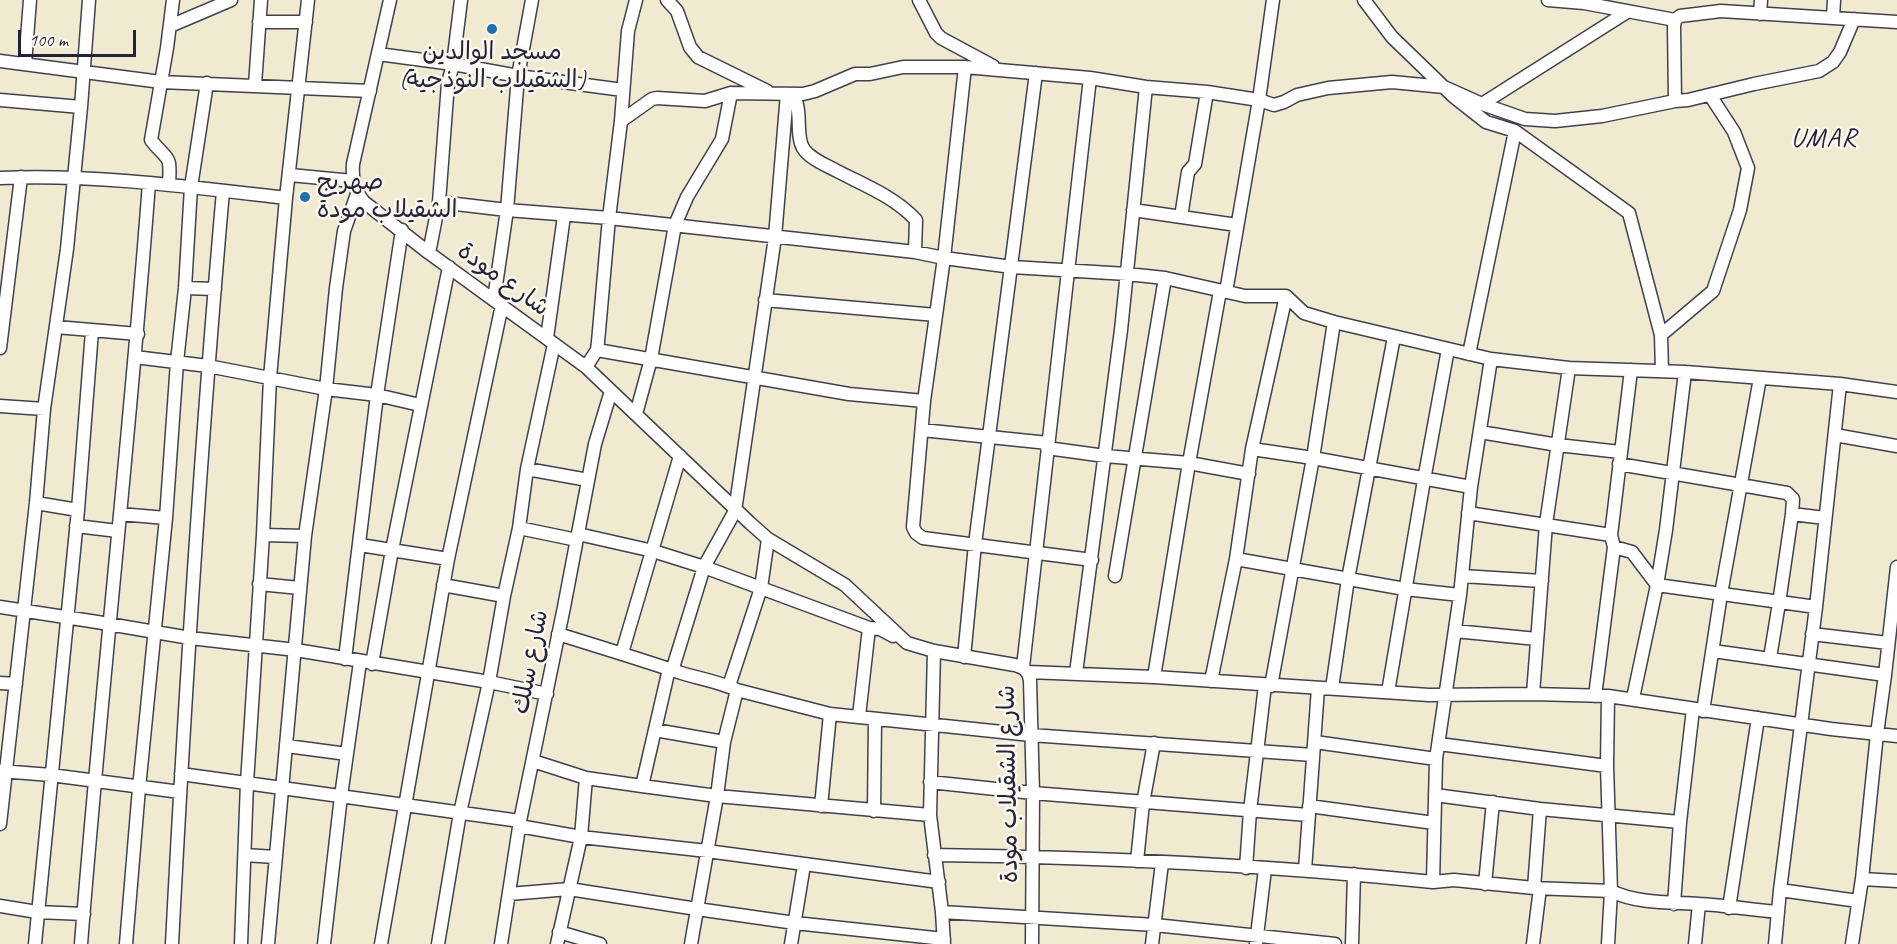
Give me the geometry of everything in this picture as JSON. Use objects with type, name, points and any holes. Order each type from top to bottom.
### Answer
[{"type":"street","points":[[25,64],[30,0]]},
{"type":"street","points":[[0,824],[3,771],[16,684],[44,409],[74,177],[89,0]]},
{"type":"street","points":[[169,184],[169,159],[151,140],[173,0]]},
{"type":"street","points":[[170,26],[231,0]]},
{"type":"street","points":[[255,85],[261,0]]},
{"type":"street","points":[[241,944],[247,783],[257,646],[270,378],[286,198],[308,0]]},
{"type":"street","points":[[268,944],[305,536],[326,388],[336,288],[344,231],[357,194],[353,181],[353,164],[390,0]]},
{"type":"street","points":[[429,253],[439,202],[448,83],[453,64],[461,0]]},
{"type":"street","points":[[381,944],[443,585],[498,302],[518,76],[532,0]]},
{"type":"street","points":[[586,367],[597,350],[628,31],[636,0]]},
{"type":"street","points":[[667,0],[676,11],[690,47],[698,57],[772,94]]},
{"type":"street","points":[[676,11],[686,0]]},
{"type":"street","points":[[1154,677],[1189,464],[1237,225],[1259,100],[1273,0]]},
{"type":"street","points":[[1364,0],[1392,37],[1444,87],[1486,122],[1515,131],[1629,213],[1661,335],[1662,371]]},
{"type":"street","points":[[1548,0],[1584,2],[1675,20],[1680,16],[1720,11],[1897,22]]},
{"type":"street","points":[[1760,14],[1761,0]]},
{"type":"street","points":[[1833,18],[1834,0]]},
{"type":"street","points":[[924,3],[936,33],[941,38],[999,69]]},
{"type":"street","points":[[1482,104],[1627,12]]},
{"type":"street","points":[[1675,20],[1675,101]]},
{"type":"street","points":[[621,121],[652,99],[657,98],[705,101],[731,93],[803,94],[855,74],[870,74],[903,67],[965,67],[1090,78],[1146,87],[1207,92],[1259,100],[1274,105],[1297,95],[1328,88],[1392,82],[1444,87],[1482,104],[1525,119],[1555,121],[1602,116],[1688,100],[1819,71],[1833,62],[1840,52],[1854,20]]},
{"type":"street","points":[[259,22],[306,22]]},
{"type":"street","points":[[378,54],[623,90]]},
{"type":"street","points":[[0,61],[161,82],[370,91]]},
{"type":"street","points":[[965,67],[944,258],[924,401],[913,527],[916,533],[923,538],[1092,560]]},
{"type":"street","points":[[964,657],[988,436],[1036,73]]},
{"type":"street","points":[[1090,78],[1036,553],[1025,670],[1429,695],[1608,696],[1897,736]]},
{"type":"street","points":[[126,944],[166,518],[191,187],[207,83]]},
{"type":"street","points":[[1076,673],[1128,274],[1146,87]]},
{"type":"street","points":[[1181,217],[1188,172],[1195,164],[1207,92]]},
{"type":"street","points":[[636,414],[651,359],[675,225],[687,197],[722,139],[731,93]]},
{"type":"street","points":[[642,786],[671,670],[704,567],[735,511],[775,237],[790,94]]},
{"type":"street","points":[[790,94],[799,107],[800,141],[807,153],[885,196],[908,212],[916,220],[915,252]]},
{"type":"street","points":[[1661,335],[1713,291],[1740,210],[1748,168],[1734,132],[1710,94]]},
{"type":"street","points":[[0,100],[81,107]]},
{"type":"street","points":[[1469,354],[1515,131]]},
{"type":"street","points":[[290,175],[353,181]]},
{"type":"street","points":[[0,348],[21,177]]},
{"type":"street","points":[[0,178],[74,177],[169,184],[286,198]]},
{"type":"street","points":[[81,944],[138,334],[149,183]]},
{"type":"street","points":[[172,944],[208,366],[223,190]]},
{"type":"street","name":"شارع مودة","points":[[357,194],[370,208],[402,230],[429,253],[586,367],[611,391]]},
{"type":"street","points":[[439,202],[564,216],[609,218],[915,252],[1012,267],[1165,278],[1245,296],[1286,296],[1304,313],[1394,337],[1491,359],[1569,368],[1685,372],[1840,384],[1897,392]]},
{"type":"street","points":[[1133,210],[1237,225]]},
{"type":"street","points":[[438,944],[460,813],[489,682],[519,528],[527,469],[551,341],[564,216]]},
{"type":"street","points":[[345,659],[376,395],[402,230]]},
{"type":"street","points":[[324,944],[347,754],[392,550],[449,267]]},
{"type":"street","points":[[1115,576],[1165,278]]},
{"type":"street","points":[[185,288],[215,289]]},
{"type":"street","points":[[1211,681],[1236,559],[1252,449],[1286,296]]},
{"type":"street","points":[[765,300],[936,315]]},
{"type":"street","points":[[1246,868],[1250,811],[1268,686],[1313,458],[1334,322]]},
{"type":"street","points":[[56,327],[138,334]]},
{"type":"street","points":[[35,944],[78,510],[92,331]]},
{"type":"street","points":[[1332,688],[1348,579],[1394,337]]},
{"type":"street","points":[[597,350],[849,394],[924,401]]},
{"type":"street","points":[[1388,692],[1448,350]]},
{"type":"street","points":[[135,357],[208,366],[376,395],[420,405]]},
{"type":"street","points":[[1433,882],[1436,759],[1460,596],[1471,487],[1491,359]]},
{"type":"street","points":[[1533,694],[1546,524],[1569,368]]},
{"type":"street","points":[[1595,696],[1631,370]]},
{"type":"street","points":[[1633,699],[1657,585],[1685,372]]},
{"type":"street","points":[[1674,903],[1680,822],[1698,710],[1713,651],[1760,378]]},
{"type":"street","points":[[1775,944],[1816,607],[1840,384]]},
{"type":"street","name":"شارع الشقيلاب مودة","points":[[611,391],[735,511],[768,539],[845,585],[907,643],[1025,670],[1030,680],[1033,794],[1032,944]]},
{"type":"street","name":"شارع سلك","points":[[501,944],[519,824],[599,427],[611,391]]},
{"type":"street","points":[[0,406],[44,409]]},
{"type":"street","points":[[922,430],[988,436],[1105,456],[1189,464],[1248,474]]},
{"type":"street","points":[[1480,432],[1620,458],[1673,474],[1787,493],[1793,499],[1770,658]]},
{"type":"street","points":[[1835,435],[1897,446]]},
{"type":"street","points":[[1252,449],[1471,487]]},
{"type":"street","points":[[622,653],[680,456]]},
{"type":"street","points":[[527,469],[588,480]]},
{"type":"street","points":[[36,503],[78,510]]},
{"type":"street","points":[[1468,513],[1546,524],[1612,541],[1632,552],[1657,585],[1816,607]]},
{"type":"street","points":[[120,514],[166,518]]},
{"type":"street","points":[[1791,514],[1825,518]]},
{"type":"street","points":[[76,526],[118,531]]},
{"type":"street","points":[[519,528],[653,551],[704,567],[869,628],[880,629],[902,639]]},
{"type":"street","points":[[263,535],[305,536]]},
{"type":"street","points":[[691,944],[733,688],[760,588],[768,539]]},
{"type":"street","points":[[360,545],[448,559]]},
{"type":"street","points":[[1236,559],[1405,589],[1460,596]]},
{"type":"street","points":[[1852,944],[1862,879],[1897,567]]},
{"type":"street","points":[[1462,576],[1542,581]]},
{"type":"street","points":[[260,584],[300,588]]},
{"type":"street","points":[[443,585],[504,596]]},
{"type":"street","points":[[0,608],[190,638],[296,650],[489,682],[546,694]]},
{"type":"street","points":[[859,716],[869,628]]},
{"type":"street","points":[[1455,632],[1537,639]]},
{"type":"street","points":[[558,634],[671,670],[830,714],[1031,735],[1313,755]]},
{"type":"street","points":[[1812,634],[1888,643]]},
{"type":"street","points":[[509,894],[569,889],[697,909],[944,941],[930,814],[934,651]]},
{"type":"street","points":[[1713,651],[1886,675]]},
{"type":"street","points":[[0,682],[16,684]]},
{"type":"street","points":[[1305,870],[1318,688]]},
{"type":"street","points":[[1608,696],[1607,766],[1611,891],[1608,944]]},
{"type":"street","points":[[821,806],[830,714]]},
{"type":"street","points":[[1729,908],[1758,717]]},
{"type":"street","points":[[874,811],[875,719]]},
{"type":"street","points":[[655,730],[724,742]]},
{"type":"street","points":[[1315,742],[1436,759]]},
{"type":"street","points":[[1137,861],[1143,803],[1154,743]]},
{"type":"street","points":[[1439,744],[1607,766]]},
{"type":"street","points":[[287,746],[347,754]]},
{"type":"street","points":[[533,761],[586,778],[642,786],[717,796],[930,814]]},
{"type":"street","points":[[3,771],[180,792]]},
{"type":"street","points":[[181,774],[460,813],[581,837],[707,851],[939,882]]},
{"type":"street","points":[[586,778],[581,837],[558,938],[600,944]]},
{"type":"street","points":[[930,782],[1033,794],[1143,803],[1250,811],[1308,811],[1434,823]]},
{"type":"street","points":[[1435,795],[1680,822]]},
{"type":"street","points":[[1485,884],[1493,802]]},
{"type":"street","points":[[1533,944],[1540,808]]},
{"type":"street","points":[[245,855],[275,857]]},
{"type":"street","points":[[934,855],[1032,856],[1137,861],[1305,870],[1433,882],[1454,880],[1537,888],[1611,891],[1623,897],[1778,912]]},
{"type":"street","points":[[1152,944],[1162,863]]},
{"type":"street","points":[[791,944],[804,865]]},
{"type":"street","points":[[1256,940],[1265,869]]},
{"type":"street","points":[[1352,944],[1354,874]]},
{"type":"street","points":[[1862,879],[1897,881]]},
{"type":"street","points":[[1780,890],[1858,901]]},
{"type":"street","points":[[1695,944],[1699,904]]},
{"type":"street","points":[[0,906],[37,912],[84,915]]},
{"type":"street","points":[[942,912],[1155,925],[1256,940],[1335,944]]},
{"type":"place","name":"مسجد الوالدين (الشقيلاب النوذجية)","points":[[492,29]]},
{"type":"place","name":"صهريج الشقيلاب مودة","points":[[305,197]]},
{"type":"district","name":"UMAR","points":[[1824,139]]}]
